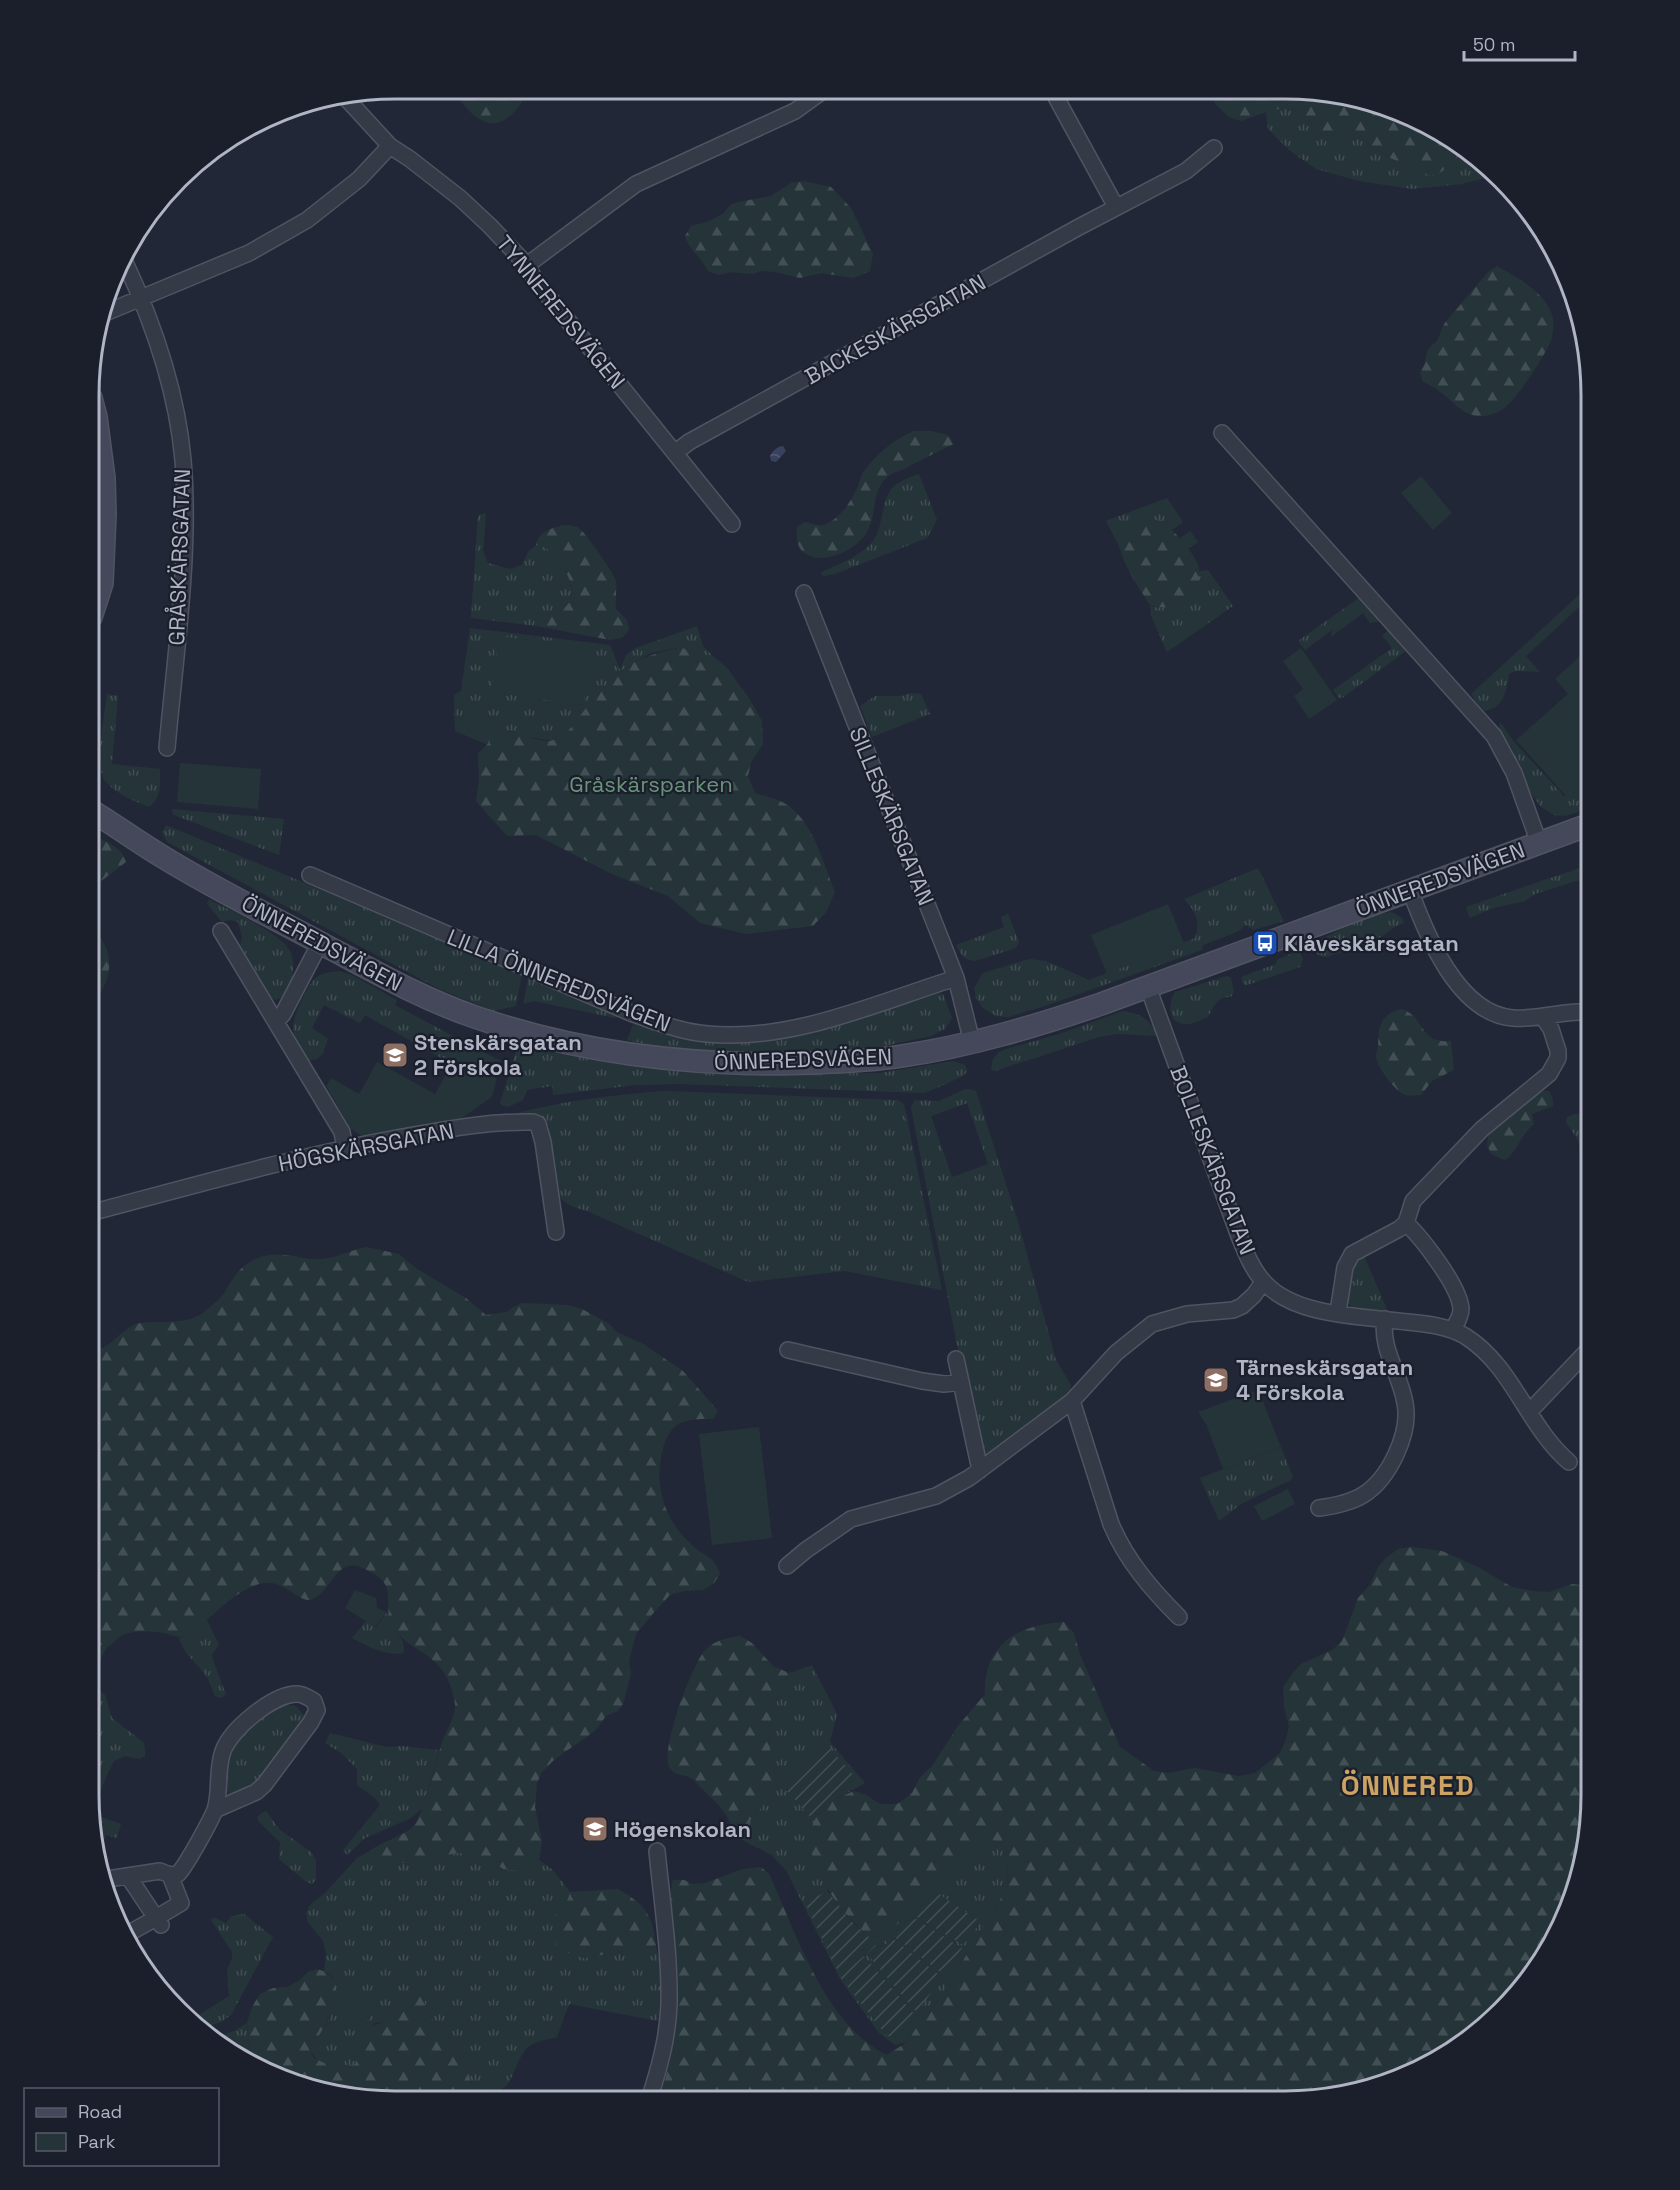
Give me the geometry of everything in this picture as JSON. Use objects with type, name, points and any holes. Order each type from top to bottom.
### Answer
[{"type":"street","points":[[527,265],[636,184],[795,111],[812,99]]},
{"type":"street","points":[[1057,99],[1116,207]]},
{"type":"street","name":"TYNNEREDSVÄGEN","points":[[351,103],[390,146],[460,198],[527,265],[732,524]]},
{"type":"street","points":[[112,310],[249,253],[307,220],[359,179],[390,146]]},
{"type":"street","name":"BACKESKÄRSGATAN","points":[[676,452],[689,442],[1116,207],[1186,171],[1214,148]]},
{"type":"street","name":"GRÅSKÄRSGATAN","points":[[128,269],[141,299],[170,386],[183,459],[185,508],[181,591],[167,748]]},
{"type":"street","points":[[1222,433],[1486,725],[1504,752],[1514,773],[1539,843]]},
{"type":"street","points":[[99,437],[105,514],[102,583],[99,592]]},
{"type":"street","name":"SILLESKÄRSGATAN","points":[[804,593],[956,978],[972,1042]]},
{"type":"street","name":"ÖNNEREDSVÄGEN","points":[[99,816],[164,858]]},
{"type":"street","name":"ÖNNEREDSVÄGEN","points":[[99,828],[164,858],[404,987],[474,1017],[538,1036],[643,1055],[735,1064],[835,1062],[904,1056],[972,1042],[1067,1016],[1581,828]]},
{"type":"street","name":"LILLA ÖNNEREDSVÄGEN","points":[[310,875],[633,1014],[679,1029],[706,1034],[734,1035],[788,1031],[956,978]]},
{"type":"street","points":[[1410,890],[1433,944],[1459,986],[1474,1001],[1496,1014],[1509,1018],[1543,1017],[1581,1011]]},
{"type":"street","points":[[221,931],[342,1132],[345,1148]]},
{"type":"street","points":[[276,1022],[283,1014],[320,943]]},
{"type":"street","name":"BOLLESKÄRSGATAN","points":[[1148,987],[1237,1231],[1249,1259],[1263,1282],[1291,1302],[1311,1308],[1453,1330],[1475,1343],[1492,1359],[1554,1449],[1569,1462]]},
{"type":"street","points":[[1338,1312],[1345,1267],[1352,1254],[1406,1223],[1413,1201],[1482,1129],[1532,1089],[1554,1067],[1558,1051],[1551,1029],[1543,1017]]},
{"type":"street","name":"HÖGSKÄRSGATAN","points":[[99,1211],[345,1148],[466,1127],[523,1122],[538,1124],[550,1182],[556,1232]]},
{"type":"street","points":[[1406,1223],[1429,1248],[1460,1300],[1460,1316],[1453,1330]]},
{"type":"street","points":[[787,1566],[851,1519],[936,1496],[965,1481],[1072,1401],[1116,1353],[1152,1324],[1187,1314],[1233,1310],[1242,1306],[1254,1295],[1263,1282]]},
{"type":"street","points":[[1319,1508],[1353,1500],[1372,1488],[1386,1471],[1404,1435],[1407,1423],[1405,1401],[1386,1350],[1385,1319]]},
{"type":"street","points":[[788,1350],[922,1381],[944,1384],[961,1382]]},
{"type":"street","points":[[1528,1412],[1581,1357]]},
{"type":"street","points":[[956,1359],[980,1470]]},
{"type":"street","points":[[1072,1401],[1118,1541],[1127,1557],[1179,1617]]},
{"type":"street","points":[[111,1878],[160,1871],[170,1875],[178,1874],[215,1810],[219,1767],[223,1750],[232,1734],[248,1719],[287,1696],[298,1694],[314,1701],[317,1710],[311,1722],[264,1785],[256,1792],[215,1810]]},
{"type":"street","points":[[651,2091],[664,2045],[669,2006],[657,1851]]},
{"type":"street","points":[[133,1932],[158,1921],[181,1903],[170,1875]]},
{"type":"street","points":[[128,1876],[158,1921]]},
{"type":"green space","points":[[459,99],[524,99],[514,112],[504,120],[495,123],[479,119]]},
{"type":"green space","points":[[1213,99],[1285,99],[1342,105],[1398,122],[1433,139],[1460,156],[1448,162],[1443,171],[1431,176],[1388,157],[1359,138],[1324,135],[1300,113],[1288,107],[1241,121],[1229,117]]},
{"type":"green space","points":[[1288,107],[1300,113],[1324,135],[1359,138],[1388,157],[1443,171],[1448,162],[1460,156],[1485,178],[1462,184],[1412,189],[1359,181],[1316,169],[1289,150],[1268,129],[1266,112]]},
{"type":"green space","points":[[803,181],[831,187],[851,208],[873,254],[870,271],[853,278],[821,273],[800,278],[762,271],[753,274],[730,272],[719,275],[708,271],[689,246],[685,236],[691,226],[710,221],[724,213],[730,205],[771,196],[791,183]]},
{"type":"green space","points":[[1497,266],[1531,287],[1545,301],[1553,319],[1553,332],[1540,360],[1522,389],[1509,404],[1494,414],[1477,416],[1461,410],[1437,390],[1423,382],[1420,373],[1428,349],[1437,341],[1444,324],[1488,272]]},
{"type":"green space","points":[[914,431],[931,431],[948,435],[954,444],[887,477],[876,496],[867,532],[847,551],[819,558],[803,552],[797,540],[797,527],[805,522],[821,525],[834,520],[848,505],[863,473],[874,459],[893,443]]},
{"type":"green space","points":[[919,474],[937,520],[927,538],[835,574],[824,576],[820,573],[850,559],[870,544],[878,533],[889,493],[903,480]]},
{"type":"green space","points":[[1421,476],[1452,513],[1433,530],[1401,493]]},
{"type":"green space","points":[[1167,498],[1183,522],[1172,530],[1162,520],[1138,524],[1119,539],[1120,548],[1106,521]]},
{"type":"green space","points":[[486,513],[483,551],[488,563],[510,569],[522,565],[528,552],[536,545],[549,550],[568,575],[572,591],[568,604],[559,611],[538,618],[536,626],[471,618],[478,515]]},
{"type":"green space","points":[[1152,520],[1163,520],[1189,550],[1200,570],[1199,579],[1191,592],[1182,602],[1171,607],[1150,605],[1128,569],[1120,548],[1119,539],[1124,529]]},
{"type":"green space","points":[[563,525],[575,526],[581,530],[615,577],[616,609],[627,620],[629,630],[622,638],[610,640],[536,626],[538,618],[562,609],[571,598],[572,591],[568,575],[548,549],[536,545],[542,534]]},
{"type":"green space","points":[[1190,531],[1198,542],[1187,549],[1179,539]]},
{"type":"green space","points":[[1208,570],[1233,606],[1167,652],[1151,616],[1150,606],[1168,607],[1182,600],[1194,588],[1200,571]]},
{"type":"green space","points":[[1581,593],[1581,605],[1526,656],[1540,672],[1516,671],[1509,674],[1501,702],[1492,709],[1485,711],[1471,694]]},
{"type":"green space","points":[[1363,595],[1382,618],[1378,622],[1370,623],[1363,613],[1331,637],[1332,630],[1305,650],[1298,641]]},
{"type":"green space","points":[[697,626],[703,646],[713,656],[695,654],[681,647],[651,653],[620,671],[589,705],[569,732],[553,741],[510,731],[499,735],[488,745],[455,731],[454,695],[461,691],[470,628],[610,645],[620,670],[626,655],[636,648]]},
{"type":"green space","points":[[1392,628],[1410,648],[1339,698],[1333,690],[1392,648],[1382,635]]},
{"type":"green space","points":[[499,636],[591,649],[583,705],[491,692]]},
{"type":"green space","name":"Gråskärsparken","points":[[681,647],[695,654],[713,656],[727,668],[749,698],[762,721],[763,744],[751,762],[748,776],[755,793],[778,800],[790,807],[808,827],[835,892],[826,912],[813,926],[746,934],[700,923],[668,896],[612,874],[536,835],[507,836],[476,801],[479,778],[478,753],[496,737],[506,732],[513,732],[542,741],[556,739],[570,729],[597,694],[617,674],[639,660]]},
{"type":"green space","points":[[1301,648],[1337,700],[1309,719],[1294,696],[1303,689],[1283,661]]},
{"type":"green space","points":[[1581,655],[1581,791],[1566,796],[1516,740],[1568,694],[1555,679]]},
{"type":"green space","points":[[910,693],[921,694],[930,714],[872,737],[860,706],[875,696],[901,696]]},
{"type":"green space","points":[[107,694],[118,696],[112,764],[160,769],[158,795],[149,807],[114,790],[102,774],[100,752]]},
{"type":"green space","points":[[471,703],[492,717],[478,737],[458,723]]},
{"type":"green space","points":[[1500,722],[1515,743],[1564,796],[1581,790],[1581,811],[1565,816],[1554,815],[1540,806],[1530,791],[1511,747],[1499,730]]},
{"type":"green space","points":[[180,763],[261,769],[258,809],[177,802]]},
{"type":"green space","points":[[171,809],[284,819],[279,855],[174,815]]},
{"type":"green space","points":[[166,825],[522,974],[516,1006],[494,1011],[439,989],[167,842],[162,832]]},
{"type":"green space","points":[[99,838],[117,848],[126,862],[99,883]]},
{"type":"green space","points":[[1581,867],[1581,880],[1535,894],[1525,901],[1493,908],[1470,918],[1466,907]]},
{"type":"green space","points":[[1258,868],[1284,921],[1253,930],[1246,925],[1237,932],[1203,945],[1202,950],[1009,1017],[996,1016],[983,1008],[976,998],[974,988],[983,973],[1029,959],[1046,961],[1089,980],[1195,938],[1198,927],[1196,917],[1184,899]]},
{"type":"green space","points":[[209,899],[263,928],[288,948],[292,959],[293,975],[285,994],[276,1000],[265,995],[239,950],[242,937],[238,922],[230,920],[222,922],[207,904]]},
{"type":"green space","points":[[1168,904],[1184,943],[1107,974],[1091,935]]},
{"type":"green space","points":[[1391,912],[1402,918],[1404,923],[1379,938],[1327,957],[1317,954],[1314,949],[1312,944],[1341,929],[1370,917]]},
{"type":"green space","points":[[1008,914],[1019,942],[1016,948],[975,961],[963,956],[956,945],[1004,927],[1001,917]]},
{"type":"green space","points":[[99,936],[107,949],[109,960],[108,974],[100,993]]},
{"type":"green space","points":[[1299,950],[1303,959],[1300,967],[1247,985],[1243,984],[1241,979],[1243,976],[1276,964],[1277,960]]},
{"type":"green space","points":[[339,971],[352,975],[397,1000],[395,1005],[464,1042],[452,1064],[365,1015],[360,1023],[324,1005],[312,1028],[328,1039],[323,1053],[317,1059],[308,1061],[295,1036],[293,1027],[295,1015],[313,980],[322,974]]},
{"type":"green space","points":[[529,975],[622,1015],[615,1018],[534,1001],[523,1004]]},
{"type":"green space","points":[[1227,976],[1231,978],[1234,992],[1231,997],[1222,998],[1216,1002],[1208,1017],[1187,1024],[1174,1020],[1170,1006],[1175,992]]},
{"type":"green space","points":[[930,992],[943,994],[952,1018],[945,1029],[931,1036],[875,1048],[812,1054],[729,1053],[677,1051],[627,1040],[634,1022],[688,1038],[758,1042],[787,1038],[843,1023]]},
{"type":"green space","points":[[1402,1009],[1410,1013],[1433,1038],[1440,1041],[1451,1041],[1454,1070],[1432,1081],[1421,1095],[1407,1095],[1399,1091],[1386,1077],[1377,1060],[1378,1036],[1383,1020],[1391,1013]]},
{"type":"green space","points":[[1123,1011],[1144,1018],[1158,1036],[1117,1034],[1099,1037],[995,1071],[991,1070],[993,1059],[1006,1049],[1059,1034]]},
{"type":"green space","points":[[464,1042],[501,1061],[492,1097],[456,1122],[365,1138],[351,1129],[326,1086],[331,1078],[359,1094],[377,1062],[435,1094]]},
{"type":"green space","points":[[519,1042],[604,1059],[722,1074],[880,1073],[953,1061],[965,1065],[967,1071],[958,1078],[924,1093],[680,1084],[635,1085],[553,1095],[552,1086],[527,1090],[523,1100],[508,1107],[503,1106],[500,1103]]},
{"type":"green space","points":[[965,1089],[976,1091],[1017,1218],[1056,1360],[1071,1385],[1070,1396],[990,1456],[982,1452],[965,1363],[958,1350],[911,1107],[915,1100],[939,1101]],"holes":[[[967,1103],[988,1164],[952,1177],[931,1116]]]},
{"type":"green space","points":[[1541,1090],[1549,1091],[1553,1099],[1553,1106],[1532,1114],[1534,1124],[1505,1160],[1491,1154],[1487,1145],[1489,1132]]},
{"type":"green space","points":[[665,1091],[898,1100],[904,1104],[942,1290],[845,1271],[748,1282],[566,1203],[561,1198],[556,1184],[549,1127],[546,1121],[539,1118],[511,1118],[510,1115],[587,1099]]},
{"type":"green space","points":[[1581,1114],[1581,1150],[1566,1122],[1567,1117]]},
{"type":"green space","points":[[366,1247],[399,1254],[417,1269],[466,1298],[486,1315],[507,1312],[523,1303],[567,1305],[582,1309],[608,1323],[617,1332],[643,1344],[683,1371],[718,1411],[713,1419],[687,1421],[675,1427],[663,1448],[659,1475],[663,1501],[674,1524],[696,1549],[715,1563],[720,1574],[714,1583],[703,1590],[684,1591],[670,1595],[636,1634],[629,1661],[631,1674],[623,1704],[618,1711],[606,1716],[595,1731],[555,1759],[542,1772],[537,1783],[535,1807],[542,1841],[539,1860],[515,1870],[503,1869],[495,1863],[472,1854],[458,1853],[394,1863],[381,1855],[368,1852],[412,1828],[416,1822],[455,1709],[450,1685],[442,1669],[397,1633],[392,1626],[389,1619],[386,1585],[374,1574],[358,1566],[344,1568],[319,1595],[308,1600],[279,1585],[264,1583],[249,1588],[234,1597],[195,1632],[186,1637],[142,1631],[122,1635],[107,1647],[104,1643],[99,1642],[99,1349],[136,1324],[182,1321],[204,1312],[219,1299],[243,1267],[258,1258],[275,1254],[313,1259],[333,1257]]},
{"type":"green space","points":[[1363,1253],[1388,1312],[1354,1308],[1348,1301],[1347,1290],[1351,1268]]},
{"type":"green space","points":[[1252,1392],[1260,1394],[1281,1447],[1223,1469],[1206,1424],[1198,1412]]},
{"type":"green space","points":[[759,1427],[772,1538],[712,1545],[699,1434]]},
{"type":"green space","points":[[1281,1447],[1293,1477],[1291,1480],[1241,1504],[1219,1521],[1200,1478]]},
{"type":"green space","points":[[1288,1489],[1295,1504],[1262,1521],[1254,1506]]},
{"type":"green space","points":[[1412,1547],[1442,1551],[1478,1567],[1512,1587],[1549,1592],[1572,1584],[1581,1585],[1581,1795],[1578,1833],[1571,1871],[1550,1926],[1531,1959],[1494,2004],[1465,2030],[1416,2060],[1380,2075],[1342,2085],[1304,2090],[661,2091],[674,2023],[670,1893],[673,1880],[684,1880],[693,1884],[705,1883],[743,1869],[761,1867],[769,1874],[802,1949],[830,2000],[846,2023],[865,2041],[887,2055],[907,2042],[922,2019],[941,1997],[1007,1888],[1008,1858],[1003,1844],[991,1840],[956,1863],[891,1931],[883,1937],[868,1936],[844,1912],[822,1880],[814,1862],[810,1845],[812,1828],[823,1809],[854,1791],[880,1804],[897,1804],[912,1793],[920,1777],[932,1766],[958,1726],[985,1694],[990,1662],[997,1650],[1007,1640],[1032,1627],[1064,1622],[1074,1633],[1080,1654],[1120,1747],[1154,1771],[1168,1773],[1194,1768],[1239,1776],[1255,1773],[1280,1753],[1286,1739],[1289,1727],[1284,1706],[1283,1687],[1301,1664],[1332,1650],[1342,1641],[1358,1598],[1370,1585],[1378,1567],[1398,1549]]},
{"type":"green space","points":[[355,1590],[376,1598],[377,1608],[387,1612],[375,1627],[345,1608]]},
{"type":"green space","points":[[387,1612],[392,1626],[402,1641],[403,1653],[384,1652],[352,1638],[366,1621],[376,1627]]},
{"type":"green space","points":[[207,1620],[219,1645],[212,1654],[226,1694],[221,1698],[215,1696],[206,1675],[186,1653],[179,1638],[190,1635]]},
{"type":"green space","points":[[740,1636],[752,1643],[773,1666],[789,1673],[776,1704],[770,1729],[771,1755],[778,1788],[736,1837],[719,1805],[693,1779],[671,1769],[668,1756],[669,1742],[679,1706],[700,1658],[713,1643]]},
{"type":"green space","points":[[99,1642],[104,1643],[107,1647],[99,1662]]},
{"type":"green space","points":[[812,1665],[837,1714],[830,1742],[865,1783],[836,1799],[827,1891],[855,1925],[868,1936],[882,1937],[891,1931],[956,1863],[991,1840],[1003,1844],[1008,1858],[1007,1888],[941,1997],[922,2019],[907,2042],[895,2045],[879,2033],[840,1979],[787,1872],[772,1855],[736,1837],[778,1788],[771,1755],[772,1717],[789,1673]]},
{"type":"green space","points":[[99,1689],[105,1695],[112,1718],[143,1742],[145,1747],[145,1756],[139,1759],[125,1756],[114,1761],[99,1800]]},
{"type":"green space","points":[[286,1705],[296,1706],[304,1715],[304,1719],[281,1753],[260,1778],[250,1787],[229,1795],[225,1785],[226,1768],[240,1736],[255,1722]]},
{"type":"green space","points":[[330,1733],[386,1747],[402,1746],[439,1750],[423,1808],[411,1818],[365,1838],[347,1855],[343,1850],[380,1805],[376,1799],[357,1785],[357,1769],[341,1753],[325,1743]]},
{"type":"green space","points":[[828,1746],[856,1778],[811,1818],[782,1785]]},
{"type":"green space","points":[[266,1811],[280,1830],[311,1852],[316,1860],[316,1880],[312,1884],[305,1881],[279,1859],[280,1842],[257,1818]]},
{"type":"green space","points":[[100,1813],[101,1817],[121,1824],[117,1838],[106,1835],[103,1842]]},
{"type":"green space","points":[[368,1852],[381,1855],[394,1863],[405,1863],[458,1853],[472,1854],[495,1863],[503,1869],[515,1870],[539,1860],[553,1870],[570,1892],[567,1903],[557,1913],[584,1958],[656,1946],[661,1984],[658,2021],[569,2004],[557,2037],[529,2046],[521,2057],[512,2078],[499,2091],[478,2091],[472,2086],[461,2048],[429,2016],[422,1996],[386,2022],[375,2023],[363,2039],[355,2064],[335,2066],[323,2063],[313,2055],[310,2049],[331,2016],[333,1977],[324,1971],[326,1954],[323,1941],[308,1922],[306,1913],[310,1905],[325,1893],[357,1858]]},
{"type":"green space","points":[[618,1889],[635,1900],[650,1918],[656,1946],[584,1958],[557,1947],[553,1935],[553,1922],[568,1900],[570,1892]]},
{"type":"green space","points":[[827,1891],[855,1925],[868,1936],[872,1944],[839,1974],[805,1903]]},
{"type":"green space","points":[[936,1892],[981,1922],[963,1945],[915,1916]]},
{"type":"green space","points":[[244,1914],[273,1937],[231,2015],[210,2026],[198,2015],[229,1996],[227,1970],[232,1958],[232,1952],[211,1920],[214,1917],[226,1923],[231,1916]]},
{"type":"green space","points":[[911,1916],[962,1948],[944,1975],[893,1936]]},
{"type":"green space","points":[[891,1937],[942,1977],[917,2013],[867,1954],[875,1945],[886,1944]]},
{"type":"green space","points":[[864,1956],[916,2016],[897,2041],[885,2034],[840,1977]]},
{"type":"green space","points":[[317,1969],[329,1974],[335,1983],[336,1993],[329,2018],[310,2049],[313,2057],[333,2065],[355,2064],[367,2032],[371,2027],[386,2022],[402,1995],[412,1990],[422,1996],[429,2016],[461,2048],[472,2086],[478,2091],[395,2091],[338,2085],[300,2075],[248,2052],[247,2023],[252,2007],[260,1994],[273,1988],[287,1987],[299,1981],[308,1972]]},
{"type":"green space","points":[[350,1987],[377,2006],[365,2024],[337,2005]]},
{"type":"green space","points":[[247,2023],[248,2052],[222,2035]]},
{"type":"water","points":[[783,446],[786,451],[776,462],[771,461],[772,452]]},
{"type":"place","name":"Klåveskärsgatan","points":[[1265,943]]},
{"type":"place","name":"Stenskärsgatan 2 Förskola","points":[[395,1055]]},
{"type":"place","name":"Tärneskärsgatan 4 Förskola","points":[[1216,1380]]},
{"type":"place","name":"Högenskolan","points":[[595,1829]]},
{"type":"district","name":"ÖNNERED","points":[[1408,1785]]}]
